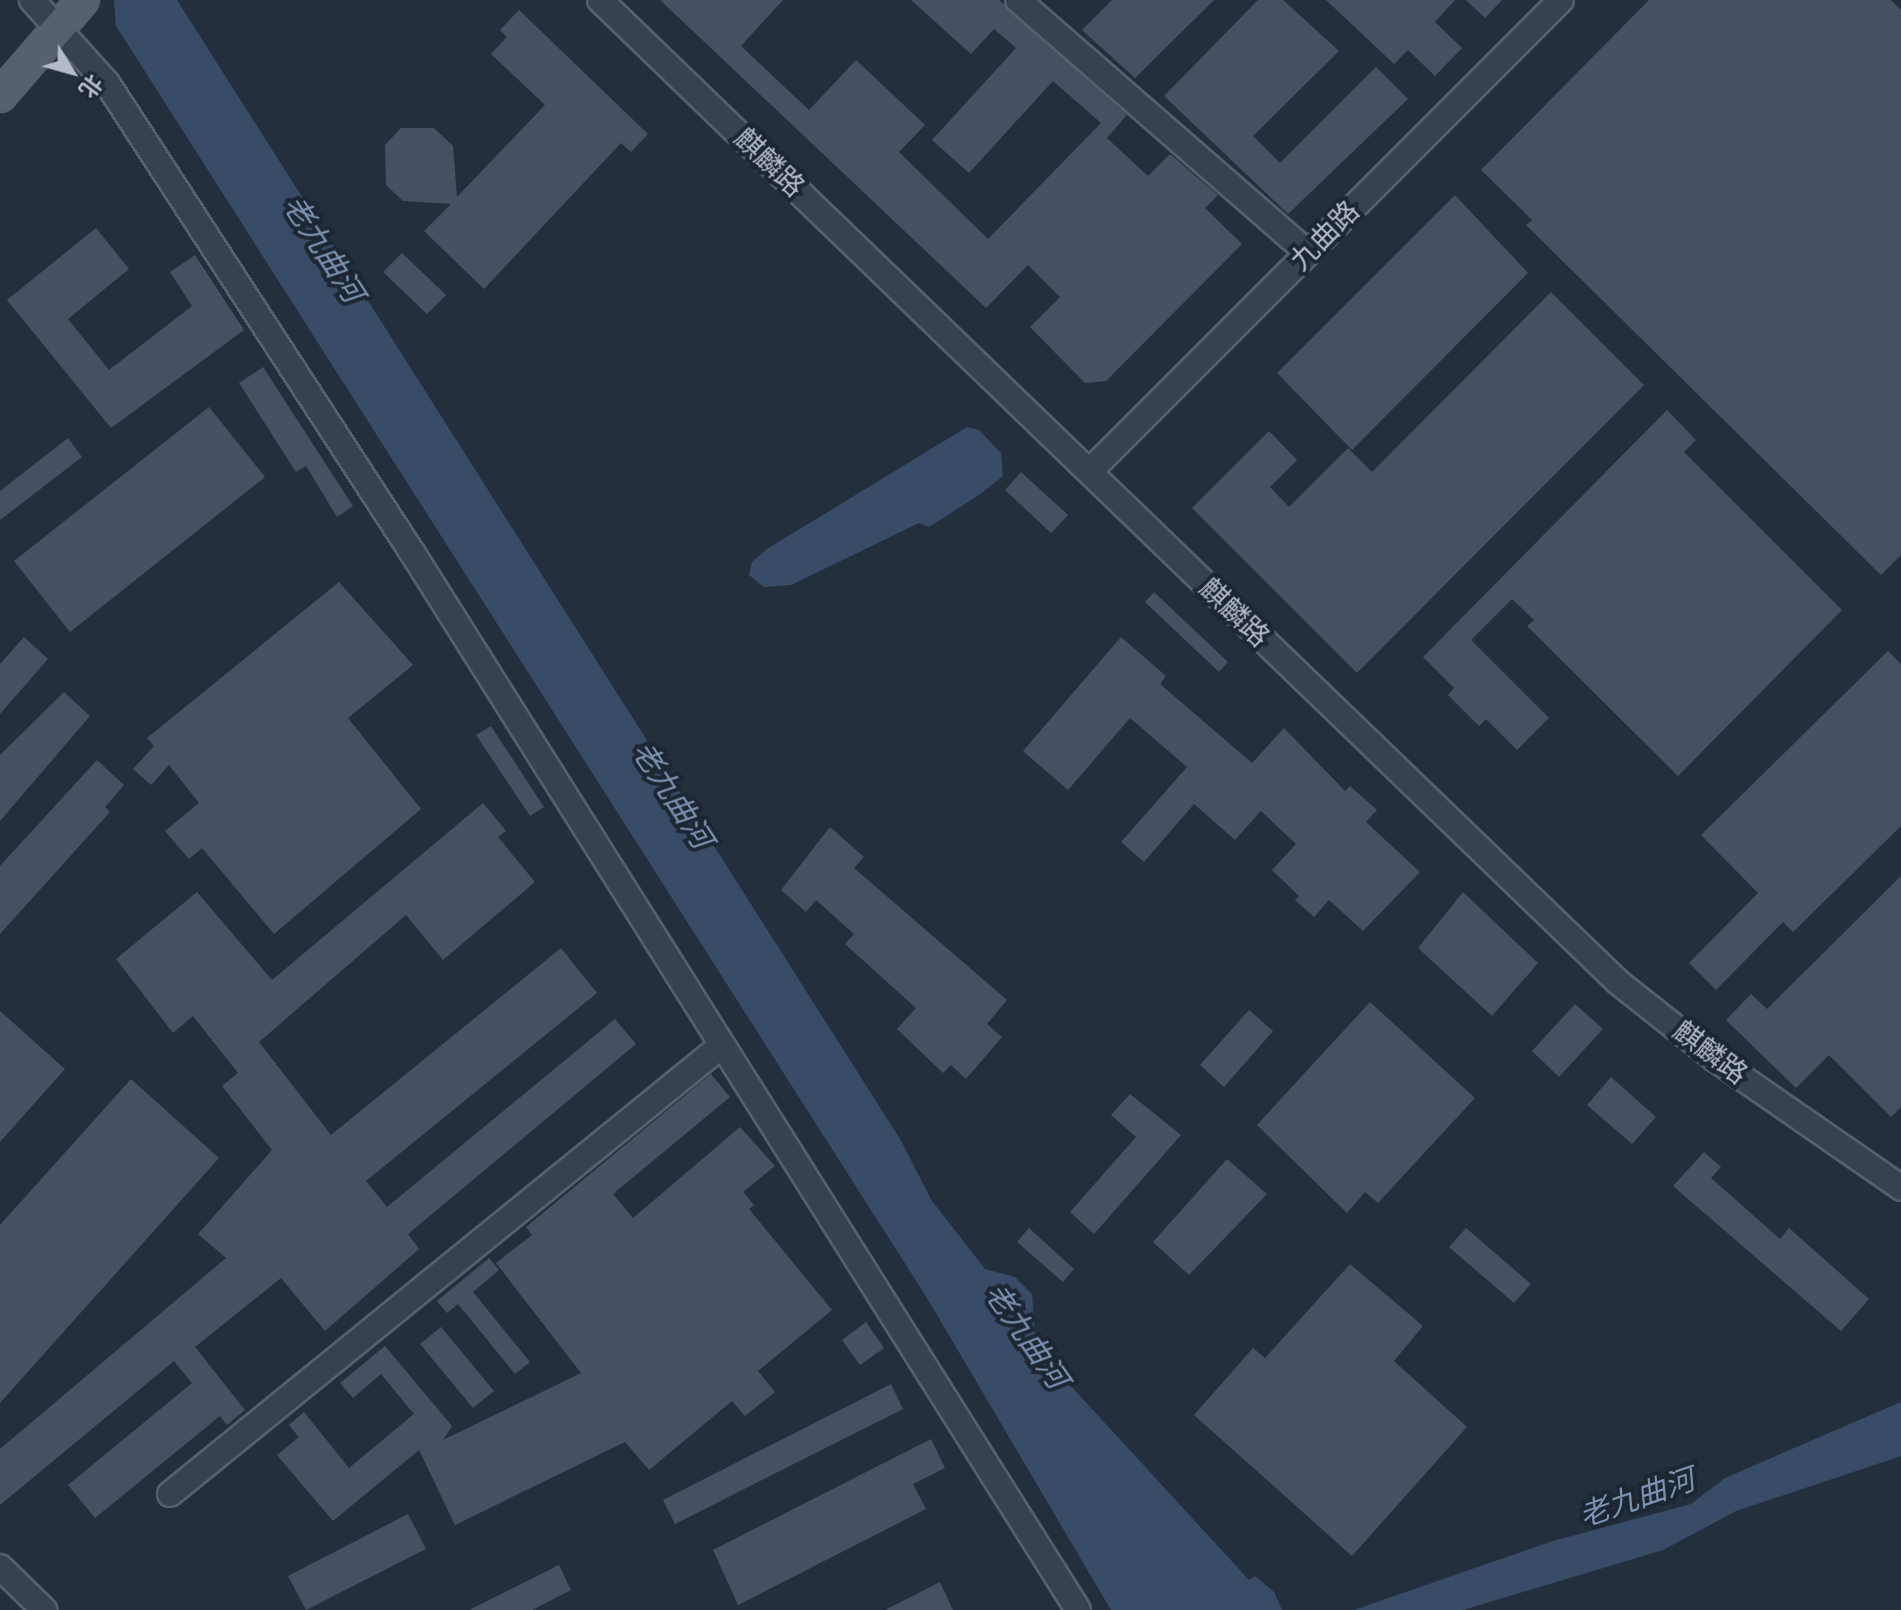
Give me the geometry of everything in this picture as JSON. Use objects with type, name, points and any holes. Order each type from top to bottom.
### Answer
[{"type":"main road","points":[[0,96],[83,0]]},
{"type":"street","points":[[32,0],[116,96],[1078,1610]]},
{"type":"street","name":"麒麟路","points":[[600,0],[1618,982],[1715,1059],[1901,1188]]},
{"type":"street","points":[[1018,0],[1308,253]]},
{"type":"street","name":"九曲路","points":[[1090,471],[1561,0]]},
{"type":"street","points":[[170,1494],[721,1046]]},
{"type":"street","points":[[0,1567],[44,1610]]},
{"type":"water","name":"老九曲河","points":[[114,0],[177,0],[900,1139],[932,1201],[985,1269],[1015,1277],[1032,1294],[1036,1348],[1249,1580],[1255,1576],[1274,1592],[1282,1610],[1111,1610],[927,1298],[116,26]]},
{"type":"water","points":[[967,427],[979,430],[1001,453],[1003,476],[979,495],[929,527],[919,523],[791,585],[764,587],[749,575],[752,562],[767,549]]},
{"type":"water","points":[[1901,1402],[1901,1456],[1736,1511],[1663,1550],[1463,1610],[1354,1610],[1553,1541],[1691,1504],[1725,1478]]},
{"type":"building","points":[[660,0],[783,0],[741,46],[809,110],[856,60],[925,125],[899,152],[988,239],[1101,123],[1053,81],[969,173],[932,140],[1016,48],[994,29],[971,54],[911,0],[999,0],[1127,115],[1107,138],[1148,176],[1170,154],[1218,195],[1205,208],[1242,244],[1106,381],[1085,383],[1030,327],[1060,297],[1028,265],[986,308]]},
{"type":"building","points":[[1112,0],[1214,0],[1135,78],[1082,30]]},
{"type":"building","points":[[1258,0],[1283,0],[1339,51],[1253,136],[1280,163],[1376,67],[1408,99],[1288,214],[1164,96]]},
{"type":"building","points":[[1326,0],[1455,0],[1435,22],[1462,48],[1435,76],[1408,50],[1394,64]]},
{"type":"building","points":[[1466,0],[1502,0],[1485,18]]},
{"type":"building","points":[[1649,0],[1891,0],[1901,10],[1901,555],[1881,575],[1526,225],[1532,220],[1481,170]]},
{"type":"building","points":[[519,10],[648,134],[631,152],[621,143],[484,289],[424,231],[451,204],[403,201],[386,185],[385,145],[401,128],[434,128],[453,146],[457,197],[545,105],[491,54],[507,37],[500,30]]},
{"type":"building","points":[[1455,195],[1528,273],[1352,450],[1277,373]]},
{"type":"building","points":[[96,228],[129,269],[68,319],[109,370],[192,306],[170,272],[195,255],[244,330],[111,428],[7,300]]},
{"type":"building","points":[[402,253],[446,295],[427,314],[383,272]]},
{"type":"building","points":[[1551,292],[1644,385],[1357,673],[1192,508],[1269,431],[1297,460],[1270,487],[1289,507],[1348,448],[1372,472]]},
{"type":"building","points":[[263,367],[353,506],[337,517],[306,466],[296,472],[239,383]]},
{"type":"building","points":[[209,407],[265,477],[70,632],[14,561]]},
{"type":"building","points":[[1667,410],[1696,440],[1684,452],[1842,610],[1678,776],[1527,626],[1534,620],[1512,599],[1471,640],[1549,718],[1517,750],[1486,719],[1479,726],[1448,695],[1454,688],[1423,657]]},
{"type":"building","points":[[68,438],[82,457],[0,520],[0,491]]},
{"type":"building","points":[[1021,472],[1068,515],[1051,533],[1005,490]]},
{"type":"building","points":[[339,582],[413,665],[348,718],[421,809],[274,934],[202,848],[189,859],[165,831],[199,803],[169,765],[151,785],[133,769],[154,746],[147,738]]},
{"type":"building","points":[[1154,592],[1228,662],[1219,672],[1145,602]]},
{"type":"building","points":[[24,637],[48,659],[0,714],[0,664]]},
{"type":"building","points":[[1121,637],[1166,676],[1160,684],[1252,763],[1284,728],[1345,791],[1350,786],[1377,810],[1366,822],[1420,872],[1363,931],[1329,900],[1314,917],[1295,900],[1299,896],[1272,870],[1296,844],[1261,811],[1235,840],[1194,804],[1144,862],[1121,842],[1187,767],[1130,718],[1068,790],[1023,751]]},
{"type":"building","points":[[1888,651],[1901,664],[1901,826],[1793,932],[1783,922],[1716,990],[1689,963],[1758,893],[1701,835]]},
{"type":"building","points":[[64,692],[90,716],[0,821],[0,755]]},
{"type":"building","points":[[491,726],[544,807],[530,816],[476,735]]},
{"type":"building","points":[[97,760],[124,785],[105,807],[110,812],[0,934],[0,866]]},
{"type":"building","points":[[483,803],[506,831],[498,837],[535,882],[443,960],[406,915],[259,1042],[331,1135],[561,948],[597,993],[366,1181],[387,1207],[615,1019],[636,1044],[408,1234],[419,1249],[325,1331],[281,1278],[195,1347],[245,1410],[227,1425],[220,1416],[95,1518],[68,1485],[192,1383],[174,1361],[0,1505],[0,1449],[226,1258],[198,1234],[272,1150],[222,1086],[238,1073],[193,1016],[173,1033],[116,959],[197,892],[272,980]]},
{"type":"building","points":[[830,827],[864,857],[854,868],[1007,1000],[987,1024],[1002,1037],[966,1079],[951,1065],[943,1073],[897,1029],[916,1008],[845,944],[854,934],[816,900],[806,912],[781,890]]},
{"type":"building","points":[[1901,876],[1901,1107],[1891,1117],[1829,1055],[1796,1088],[1726,1020],[1751,994],[1767,1009]]},
{"type":"building","points":[[1463,892],[1538,963],[1492,1016],[1418,948]]},
{"type":"building","points":[[1370,1002],[1475,1098],[1378,1203],[1365,1192],[1347,1213],[1257,1125]]},
{"type":"building","points":[[1575,1004],[1603,1029],[1559,1077],[1532,1051]]},
{"type":"building","points":[[1249,1010],[1273,1031],[1224,1087],[1200,1065]]},
{"type":"building","points":[[0,1011],[65,1069],[0,1142]]},
{"type":"building","points":[[711,1074],[730,1097],[613,1194],[633,1218],[740,1127],[775,1166],[743,1192],[754,1205],[749,1209],[832,1310],[758,1371],[775,1392],[745,1416],[732,1401],[649,1470],[625,1442],[455,1525],[419,1450],[333,1521],[277,1455],[299,1437],[289,1425],[304,1412],[349,1468],[414,1414],[381,1374],[353,1398],[340,1383],[385,1346],[452,1426],[443,1440],[581,1373],[496,1263],[532,1235],[526,1227]]},
{"type":"building","points":[[1611,1077],[1656,1117],[1632,1144],[1587,1105]]},
{"type":"building","points":[[131,1079],[219,1158],[0,1403],[0,1225]]},
{"type":"building","points":[[1130,1094],[1181,1135],[1094,1234],[1070,1212],[1136,1137],[1111,1115]]},
{"type":"building","points":[[1704,1152],[1721,1167],[1711,1178],[1780,1239],[1789,1228],[1869,1299],[1841,1331],[1673,1186]]},
{"type":"building","points":[[1227,1159],[1267,1194],[1189,1275],[1153,1242]]},
{"type":"building","points":[[1029,1228],[1074,1269],[1063,1282],[1017,1242]]},
{"type":"building","points":[[1466,1228],[1531,1284],[1514,1303],[1449,1247]]},
{"type":"building","points":[[489,1258],[499,1270],[473,1292],[530,1362],[515,1374],[458,1304],[447,1313],[437,1301]]},
{"type":"building","points":[[1350,1264],[1423,1326],[1394,1361],[1467,1427],[1352,1556],[1194,1415],[1253,1348],[1265,1358]]},
{"type":"building","points":[[866,1322],[884,1348],[860,1365],[842,1340]]},
{"type":"building","points":[[441,1327],[494,1391],[473,1408],[420,1344]]},
{"type":"building","points":[[891,1384],[903,1409],[675,1524],[663,1500]]},
{"type":"building","points":[[931,1439],[945,1468],[913,1484],[926,1509],[738,1605],[713,1550]]},
{"type":"building","points":[[408,1514],[426,1549],[306,1610],[288,1576]]},
{"type":"building","points":[[559,1565],[571,1590],[532,1610],[469,1610]]},
{"type":"building","points":[[940,1582],[953,1610],[885,1610]]}]
